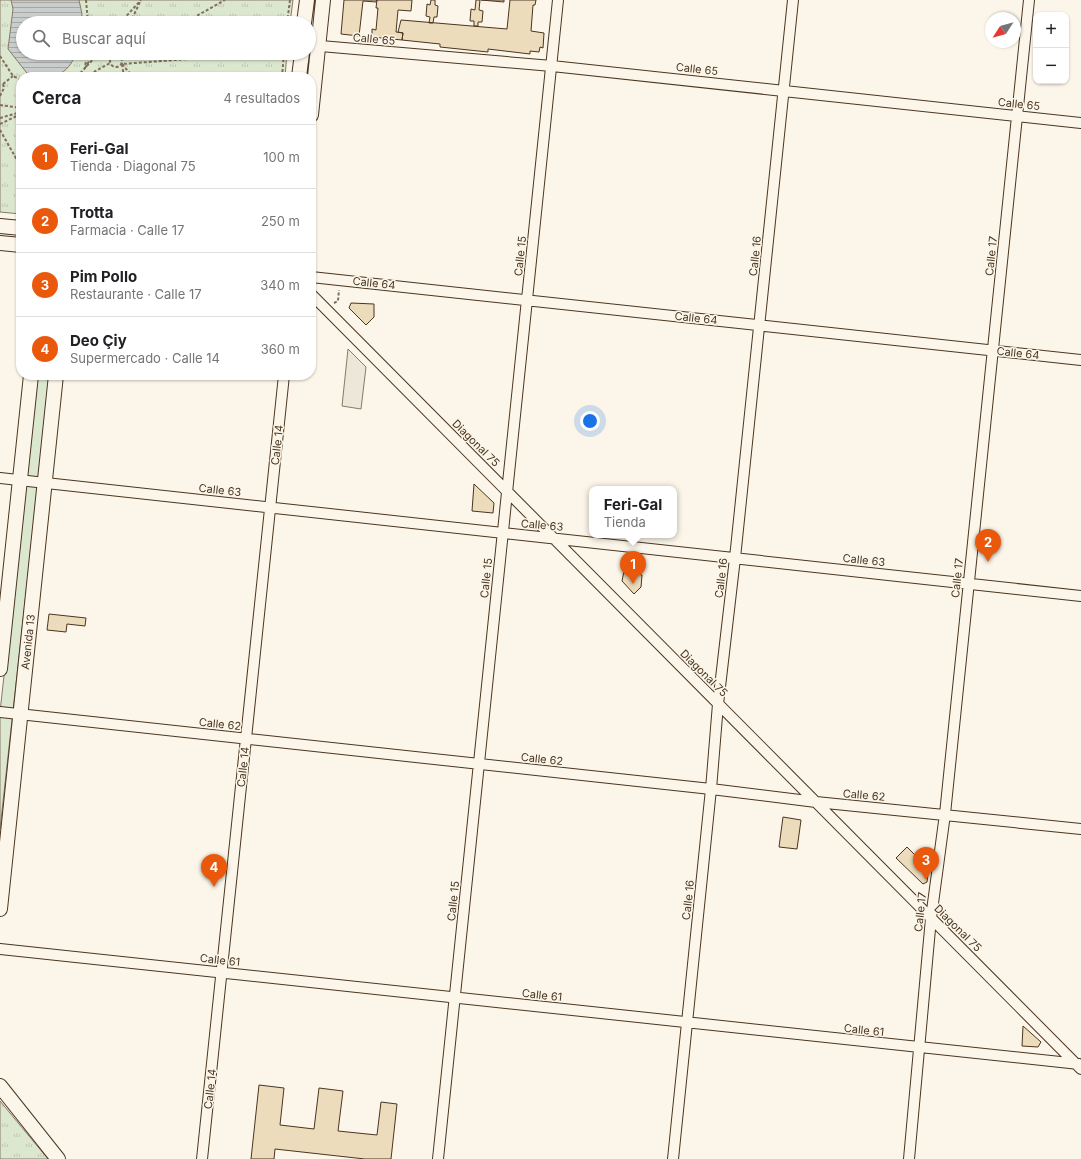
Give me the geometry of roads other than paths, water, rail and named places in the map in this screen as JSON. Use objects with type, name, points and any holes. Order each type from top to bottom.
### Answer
[{"type":"main road","points":[[305,16],[307,0]]},
{"type":"main road","points":[[316,36],[323,0]]},
{"type":"main road","points":[[300,72],[301,60]]},
{"type":"main road","points":[[313,60],[313,72]]},
{"type":"main road","points":[[0,226],[16,228]]},
{"type":"main road","points":[[0,243],[16,245]]},
{"type":"main road","points":[[0,669],[30,380]]},
{"type":"main road","name":"Avenida 13","points":[[0,909],[55,380]]},
{"type":"main road","points":[[0,1086],[58,1159]]},
{"type":"street","name":"Calle 15","points":[[438,1159],[503,533],[506,490],[558,0]]},
{"type":"street","name":"Calle 16","points":[[673,1159],[711,789],[718,704],[735,558],[793,0]]},
{"type":"street","name":"Calle 17","points":[[909,1159],[931,918],[945,814],[1029,0]]},
{"type":"street","name":"Calle 65","points":[[316,46],[552,66],[1081,123]]},
{"type":"street","name":"Calle 64","points":[[316,279],[1081,360]]},
{"type":"street","name":"Diagonal 75","points":[[316,299],[1079,1066]]},
{"type":"street","name":"Calle 14","points":[[202,1159],[283,380]]},
{"type":"street","name":"Calle 63","points":[[0,478],[1081,596]]},
{"type":"street","name":"Calle 62","points":[[0,712],[711,789],[816,802],[1081,829]]},
{"type":"street","name":"Calle 61","points":[[0,949],[1079,1066]]},
{"type":"place","name":"Trotta","points":[[988,562]]},
{"type":"place","name":"Feri-Gal","points":[[633,584]]},
{"type":"place","name":"Pim Pollo","points":[[926,880]]},
{"type":"place","name":"Deo Çiy","points":[[214,887]]}]
